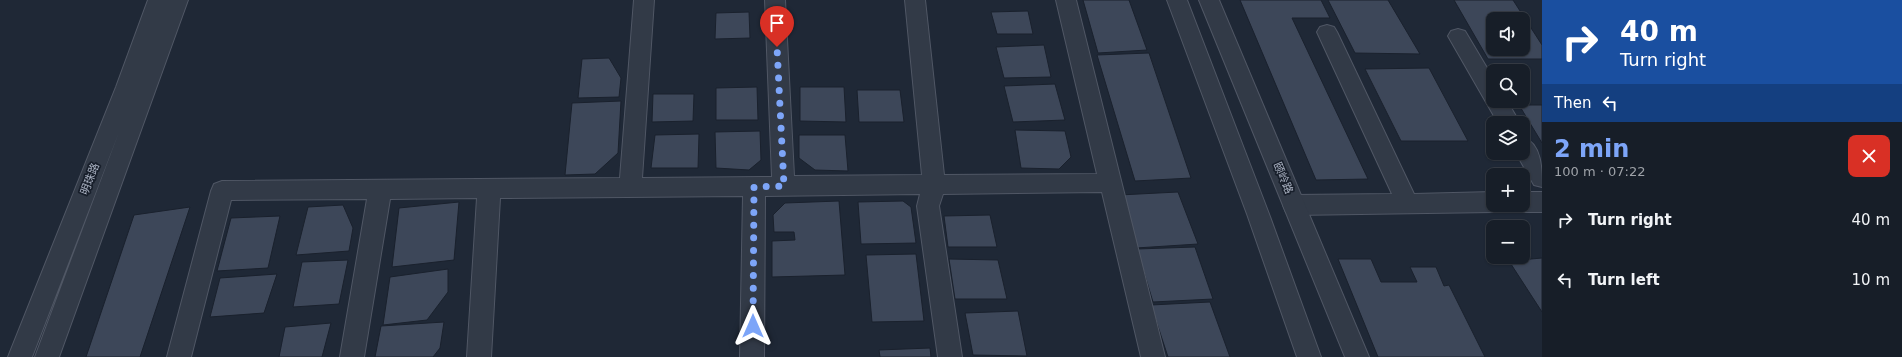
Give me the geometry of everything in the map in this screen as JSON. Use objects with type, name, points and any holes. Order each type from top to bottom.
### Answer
[{"type":"street","name":"明珠路","points":[[20,357],[126,87],[158,0]]},
{"type":"street","name":"明珠路","points":[[47,357],[178,0]]},
{"type":"street","points":[[630,188],[644,0]]},
{"type":"street","points":[[775,0],[784,186]]},
{"type":"street","points":[[915,0],[934,185],[928,206],[950,357]]},
{"type":"street","points":[[1066,0],[1153,357]]},
{"type":"street","points":[[1177,0],[1258,214],[1309,357]]},
{"type":"street","name":"颐岭路","points":[[1209,0],[1357,357]]},
{"type":"street","points":[[1327,32],[1407,203]]},
{"type":"street","points":[[1458,36],[1486,84]]},
{"type":"street","points":[[1530,158],[1542,178]]},
{"type":"street","points":[[179,357],[222,192],[1110,183]]},
{"type":"street","points":[[752,357],[754,187]]},
{"type":"street","points":[[479,357],[489,189]]},
{"type":"street","points":[[352,357],[380,190]]},
{"type":"street","points":[[1294,205],[1486,202]]},
{"type":"street","points":[[1530,202],[1542,202]]},
{"type":"building","points":[[1083,0],[1129,0],[1147,50],[1098,53]]},
{"type":"building","points":[[1240,0],[1321,0],[1330,18],[1292,18],[1368,179],[1316,180]]},
{"type":"building","points":[[1328,0],[1388,0],[1420,54],[1355,53]]},
{"type":"building","points":[[1454,0],[1513,0],[1521,12],[1486,12],[1486,56]]},
{"type":"building","points":[[1028,11],[1033,34],[997,34],[991,12]]},
{"type":"building","points":[[749,12],[750,38],[715,39],[716,13]]},
{"type":"building","points":[[1530,26],[1542,45],[1542,59],[1488,59],[1486,56],[1530,56]]},
{"type":"building","points":[[1044,45],[1051,77],[1004,78],[996,47]]},
{"type":"building","points":[[1149,53],[1191,178],[1135,181],[1097,55]]},
{"type":"building","points":[[609,58],[621,78],[619,97],[578,98],[582,59]]},
{"type":"building","points":[[1429,68],[1468,141],[1401,141],[1365,69]]},
{"type":"building","points":[[1055,84],[1065,120],[1013,122],[1004,86]]},
{"type":"building","points":[[757,87],[758,120],[716,120],[716,88]]},
{"type":"building","points":[[800,87],[844,87],[846,122],[800,121]]},
{"type":"building","points":[[857,90],[900,90],[904,122],[859,122]]},
{"type":"building","points":[[653,94],[694,94],[693,121],[652,122]]},
{"type":"building","points":[[621,101],[618,153],[595,174],[565,175],[572,103]]},
{"type":"building","points":[[1530,105],[1542,105],[1542,143],[1530,123],[1530,116],[1526,116],[1521,108],[1530,108]]},
{"type":"building","points":[[1015,130],[1065,131],[1071,157],[1059,169],[1021,168]]},
{"type":"building","points":[[760,131],[761,160],[749,170],[716,168],[715,132]]},
{"type":"building","points":[[699,134],[698,168],[651,168],[655,135]]},
{"type":"building","points":[[799,135],[845,135],[848,171],[815,170],[799,158]]},
{"type":"building","points":[[1178,192],[1198,244],[1136,248],[1119,195]]},
{"type":"building","points":[[839,201],[845,275],[772,277],[772,241],[795,240],[794,232],[774,232],[773,215],[785,203]]},
{"type":"building","points":[[903,201],[911,207],[916,243],[861,244],[858,202]]},
{"type":"building","points":[[459,202],[454,260],[392,267],[399,208]]},
{"type":"building","points":[[343,205],[353,228],[349,251],[296,255],[308,207]]},
{"type":"building","points":[[190,207],[140,357],[86,357],[134,215]]},
{"type":"building","points":[[990,215],[997,247],[948,247],[944,216]]},
{"type":"building","points":[[280,216],[268,268],[217,271],[231,218]]},
{"type":"building","points":[[1195,247],[1213,299],[1153,302],[1137,249]]},
{"type":"building","points":[[916,254],[924,321],[872,322],[866,255]]},
{"type":"building","points":[[1542,258],[1542,312],[1511,264],[1530,264],[1530,259]]},
{"type":"building","points":[[949,259],[998,260],[1007,299],[955,299]]},
{"type":"building","points":[[1338,259],[1371,259],[1381,282],[1417,282],[1410,267],[1436,267],[1444,286],[1449,285],[1485,357],[1378,357]]},
{"type":"building","points":[[348,260],[339,304],[293,307],[302,262]]},
{"type":"building","points":[[448,269],[448,292],[427,320],[383,325],[390,277]]},
{"type":"building","points":[[277,274],[264,313],[210,317],[220,278]]},
{"type":"building","points":[[1210,302],[1230,357],[1168,357],[1151,305]]},
{"type":"building","points":[[1018,311],[1027,356],[973,355],[965,313]]},
{"type":"building","points":[[444,322],[440,348],[433,357],[375,357],[381,326]]},
{"type":"building","points":[[331,323],[322,357],[279,357],[285,327]]},
{"type":"building","points":[[930,348],[931,357],[880,357],[879,350]]},
{"type":"route","points":[[753,326],[754,187],[784,186],[777,47]]}]
